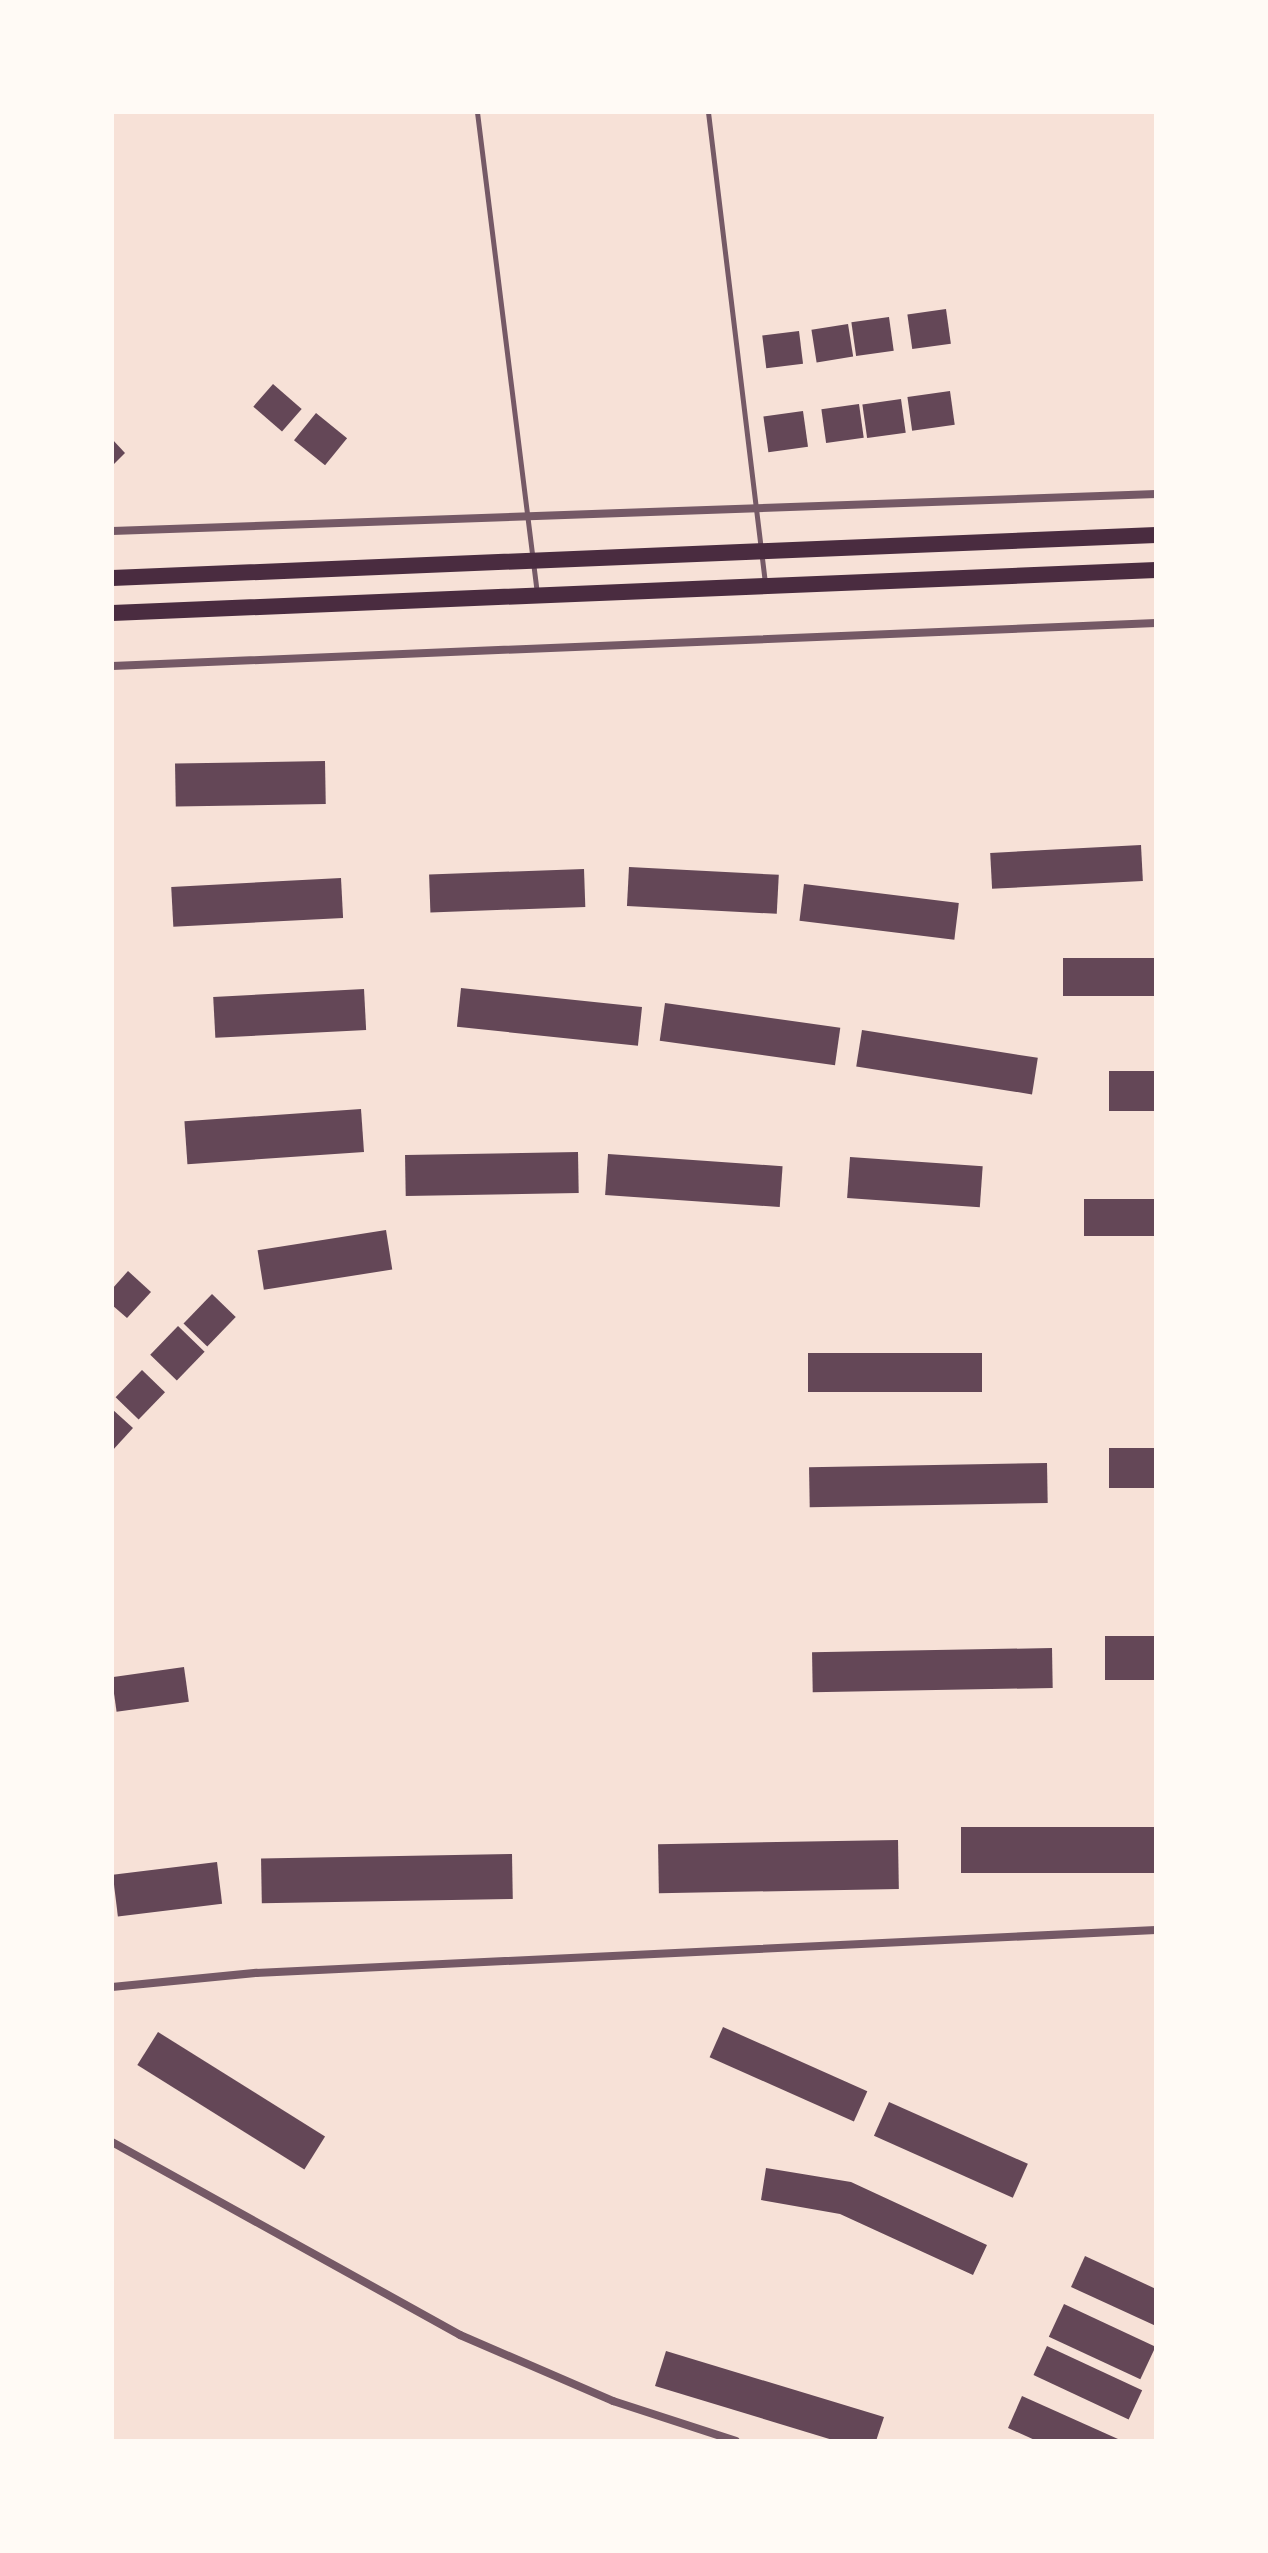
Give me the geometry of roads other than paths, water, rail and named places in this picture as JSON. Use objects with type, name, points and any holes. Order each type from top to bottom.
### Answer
[{"type":"main road","points":[[112,578],[1156,535]]},
{"type":"main road","points":[[112,613],[1156,570]]},
{"type":"street","points":[[112,531],[760,511],[1156,494]]},
{"type":"street","points":[[112,666],[1156,623]]},
{"type":"street","points":[[112,1987],[256,1973],[1156,1930]]},
{"type":"street","points":[[112,2142],[460,2335],[613,2401],[736,2441]]},
{"type":"lane","points":[[477,112],[536,562],[537,597]]},
{"type":"lane","points":[[708,112],[760,511],[765,588]]}]
